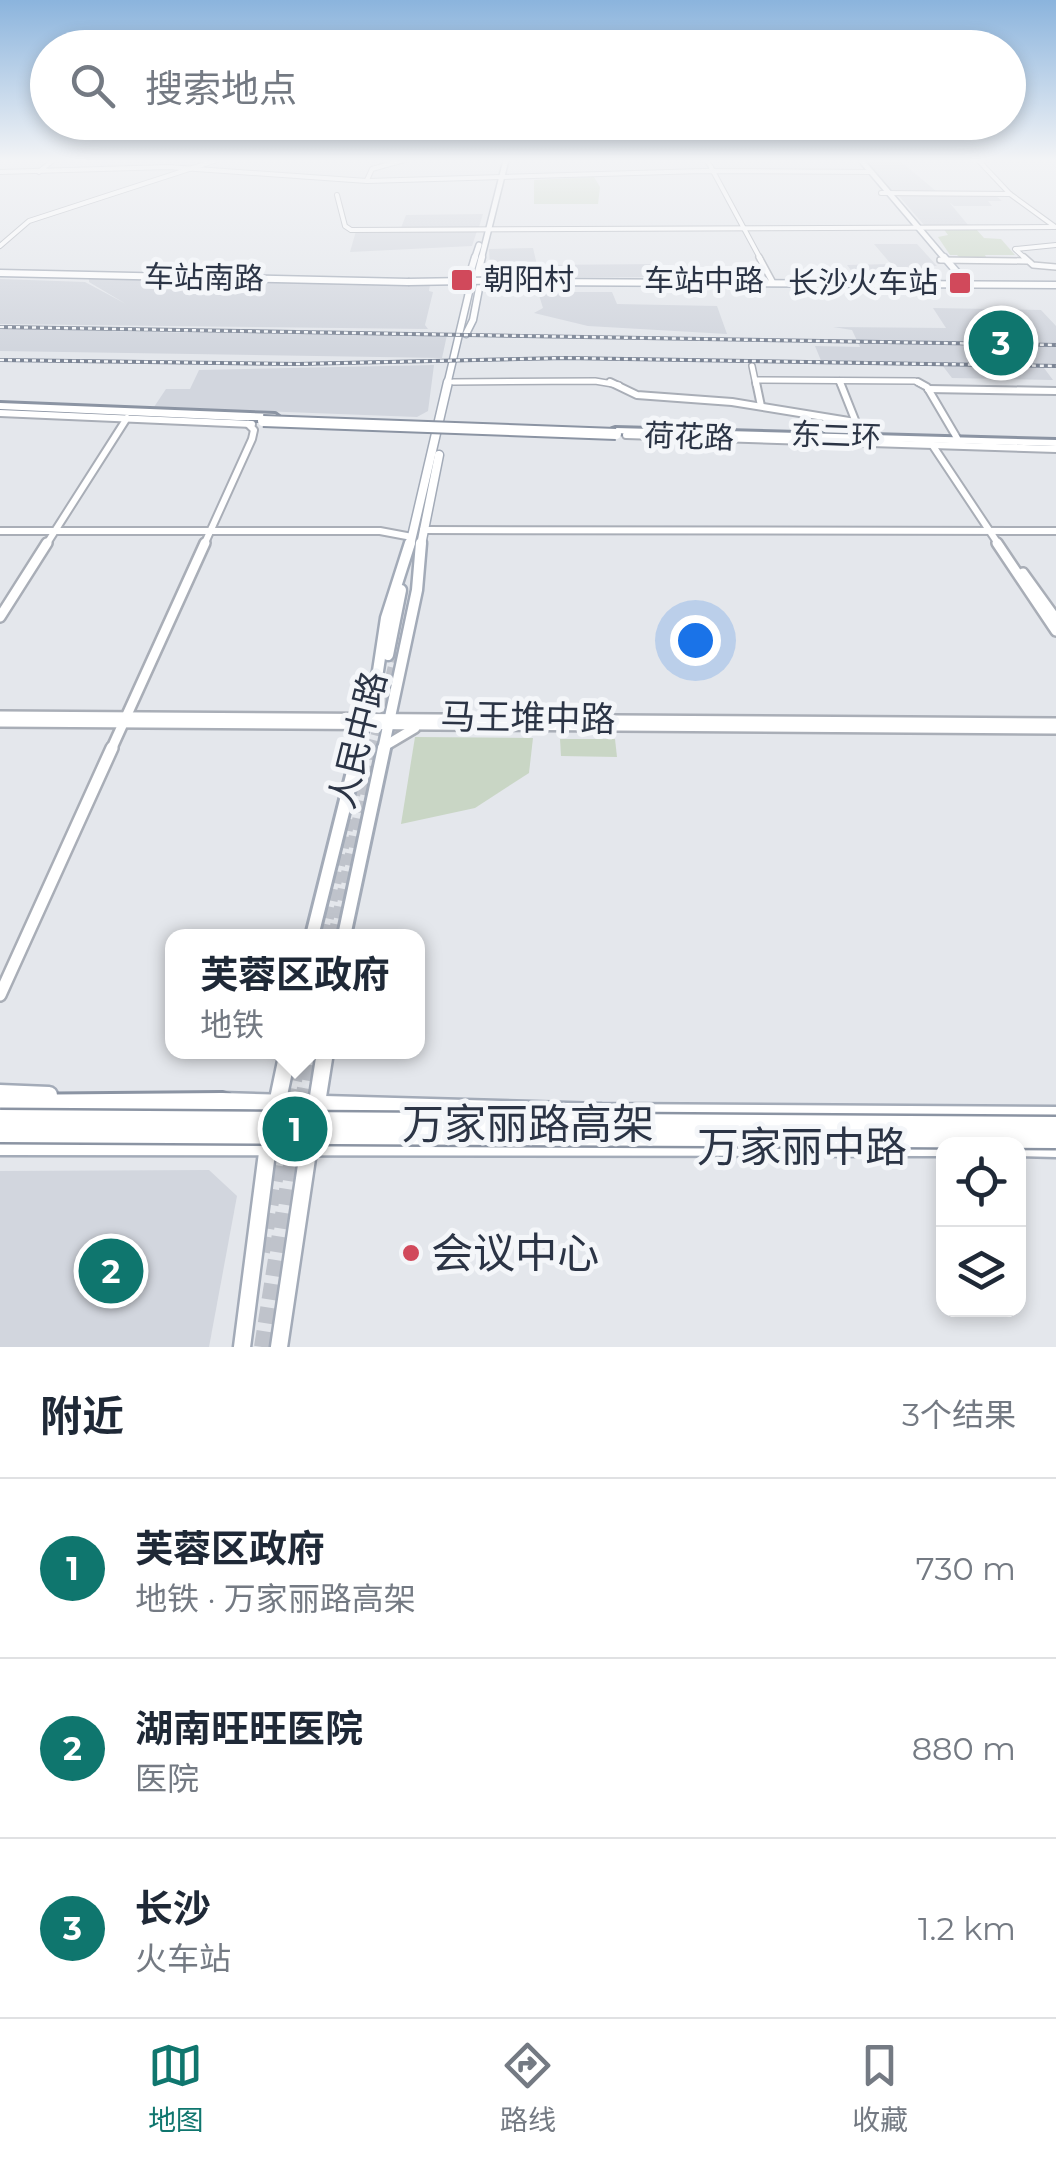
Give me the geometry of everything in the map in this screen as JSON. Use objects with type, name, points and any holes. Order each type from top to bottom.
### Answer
[{"type":"highway","points":[[0,409],[440,427]]},
{"type":"highway","points":[[232,418],[621,432]]},
{"type":"highway","points":[[266,421],[621,432]]},
{"type":"highway","name":"东二环","points":[[621,432],[914,444],[1056,445]]},
{"type":"highway","name":"东二环","points":[[665,434],[1056,445]]},
{"type":"highway","points":[[4,1100],[222,1101]]},
{"type":"highway","name":"万家丽路高架","points":[[0,1120],[1056,1127]]},
{"type":"highway","name":"万家丽路高架","points":[[0,1132],[1056,1138]]},
{"type":"main road","points":[[473,282],[487,223]]},
{"type":"main road","points":[[910,223],[960,280]]},
{"type":"main road","points":[[473,282],[481,243]]},
{"type":"main road","name":"车站南路","points":[[0,273],[395,282],[532,281]]},
{"type":"main road","name":"车站中路","points":[[772,280],[1056,284]]},
{"type":"main road","name":"车站中路","points":[[532,281],[960,280],[1009,284]]},
{"type":"main road","name":"人民中路","points":[[440,427],[473,282]]},
{"type":"main road","name":"人民中路","points":[[392,655],[463,334]]},
{"type":"main road","name":"人民中路","points":[[314,929],[374,688],[386,618],[417,538]]},
{"type":"main road","name":"人民中路","points":[[345,929],[417,590],[417,538]]},
{"type":"main road","points":[[374,688],[381,695],[394,691]]},
{"type":"main road","points":[[242,1347],[267,1147],[287,1059]]},
{"type":"main road","points":[[278,1347],[324,1059]]},
{"type":"main road","name":"万家丽中路","points":[[222,1101],[602,1112],[1056,1116]]},
{"type":"main road","name":"万家丽中路","points":[[0,1147],[936,1148]]},
{"type":"main road","points":[[1026,1148],[1056,1149]]},
{"type":"street","points":[[0,244],[26,223]]},
{"type":"street","points":[[340,223],[348,230],[744,228]]},
{"type":"street","points":[[344,223],[351,230],[1056,226]]},
{"type":"street","points":[[741,223],[772,280]]},
{"type":"street","points":[[1056,246],[1020,246],[1015,250],[1035,266],[1056,267]]},
{"type":"street","points":[[943,260],[1027,261]]},
{"type":"street","points":[[395,282],[548,281]]},
{"type":"street","points":[[752,366],[761,406]]},
{"type":"street","points":[[756,380],[915,381],[928,390],[956,443]]},
{"type":"street","points":[[453,382],[595,381],[614,383],[636,395],[761,406],[855,422]]},
{"type":"street","points":[[839,382],[861,435]]},
{"type":"street","points":[[928,390],[1056,389]]},
{"type":"street","points":[[0,409],[248,424],[266,421]]},
{"type":"street","points":[[0,618],[127,418]]},
{"type":"street","points":[[0,995],[252,439],[254,430],[248,424]]},
{"type":"street","points":[[621,432],[861,435],[956,443]]},
{"type":"street","name":"荷花路","points":[[621,432],[935,446],[956,443]]},
{"type":"street","points":[[935,446],[1056,631]]},
{"type":"street","points":[[0,530],[380,531],[417,538],[1056,531]]},
{"type":"street","points":[[991,532],[1056,620]]},
{"type":"street","name":"马王堆中路","points":[[0,719],[1056,726]]},
{"type":"street","name":"马王堆中路","points":[[388,720],[422,725],[1056,726]]},
{"type":"street","points":[[383,746],[422,725]]},
{"type":"shaded area","points":[[403,223],[480,223],[479,227],[401,228]]},
{"type":"shaded area","points":[[922,223],[968,225],[924,225]]},
{"type":"shaded area","points":[[356,231],[477,231],[472,246],[350,252]]},
{"type":"shaded area","points":[[874,244],[917,244],[937,266],[925,266],[931,274],[928,278],[857,278],[847,265],[891,264]]},
{"type":"shaded area","points":[[533,248],[537,265],[661,264],[668,277],[485,278],[490,268],[489,249]]},
{"type":"shaded area","points":[[89,278],[430,285],[429,291],[433,292],[425,325],[428,329],[0,324],[0,279],[85,282],[126,304],[89,282]]},
{"type":"shaded area","points":[[538,292],[612,292],[617,304],[717,306],[727,334],[588,326],[534,313],[543,308]]},
{"type":"shaded area","points":[[933,308],[1041,310],[1056,326],[1056,367],[1044,368],[1053,380],[952,378],[942,365],[822,363],[815,346],[860,347],[852,330],[833,327],[946,328]]},
{"type":"shaded area","points":[[0,328],[447,335],[442,358],[0,351]]},
{"type":"shaded area","points":[[434,365],[428,411],[417,417],[154,407],[166,389],[190,389],[199,370]]},
{"type":"shaded area","points":[[209,1170],[237,1196],[209,1347],[0,1347],[0,1171]]},
{"type":"green space","points":[[943,228],[975,228],[984,238],[1001,239],[1015,255],[985,255],[988,261],[964,261],[950,255],[938,237],[948,235]]},
{"type":"green space","points":[[415,737],[533,738],[529,773],[475,808],[401,824]]},
{"type":"green space","points":[[560,739],[615,739],[617,757],[561,756]]},
{"type":"tunnel","points":[[372,750],[396,654]]},
{"type":"tunnel","points":[[335,929],[373,748]]},
{"type":"tunnel","points":[[326,929],[357,782]]},
{"type":"tunnel","points":[[289,1104],[299,1059]]},
{"type":"tunnel","points":[[302,1104],[311,1059]]},
{"type":"tunnel","points":[[262,1252],[281,1146]]},
{"type":"tunnel","points":[[262,1347],[294,1146]]},
{"type":"railway","points":[[0,327],[1056,345]]},
{"type":"railway","points":[[0,360],[298,364],[565,358],[1056,366]]},
{"type":"place","name":"朝阳村","points":[[462,280]]},
{"type":"place","name":"长沙火车站","points":[[960,283]]},
{"type":"place","name":"长沙","points":[[1001,343]]},
{"type":"place","name":"芙蓉区政府","points":[[295,1129]]},
{"type":"place","name":"会议中心","points":[[411,1253]]},
{"type":"place","name":"湖南旺旺医院","points":[[111,1271]]}]
